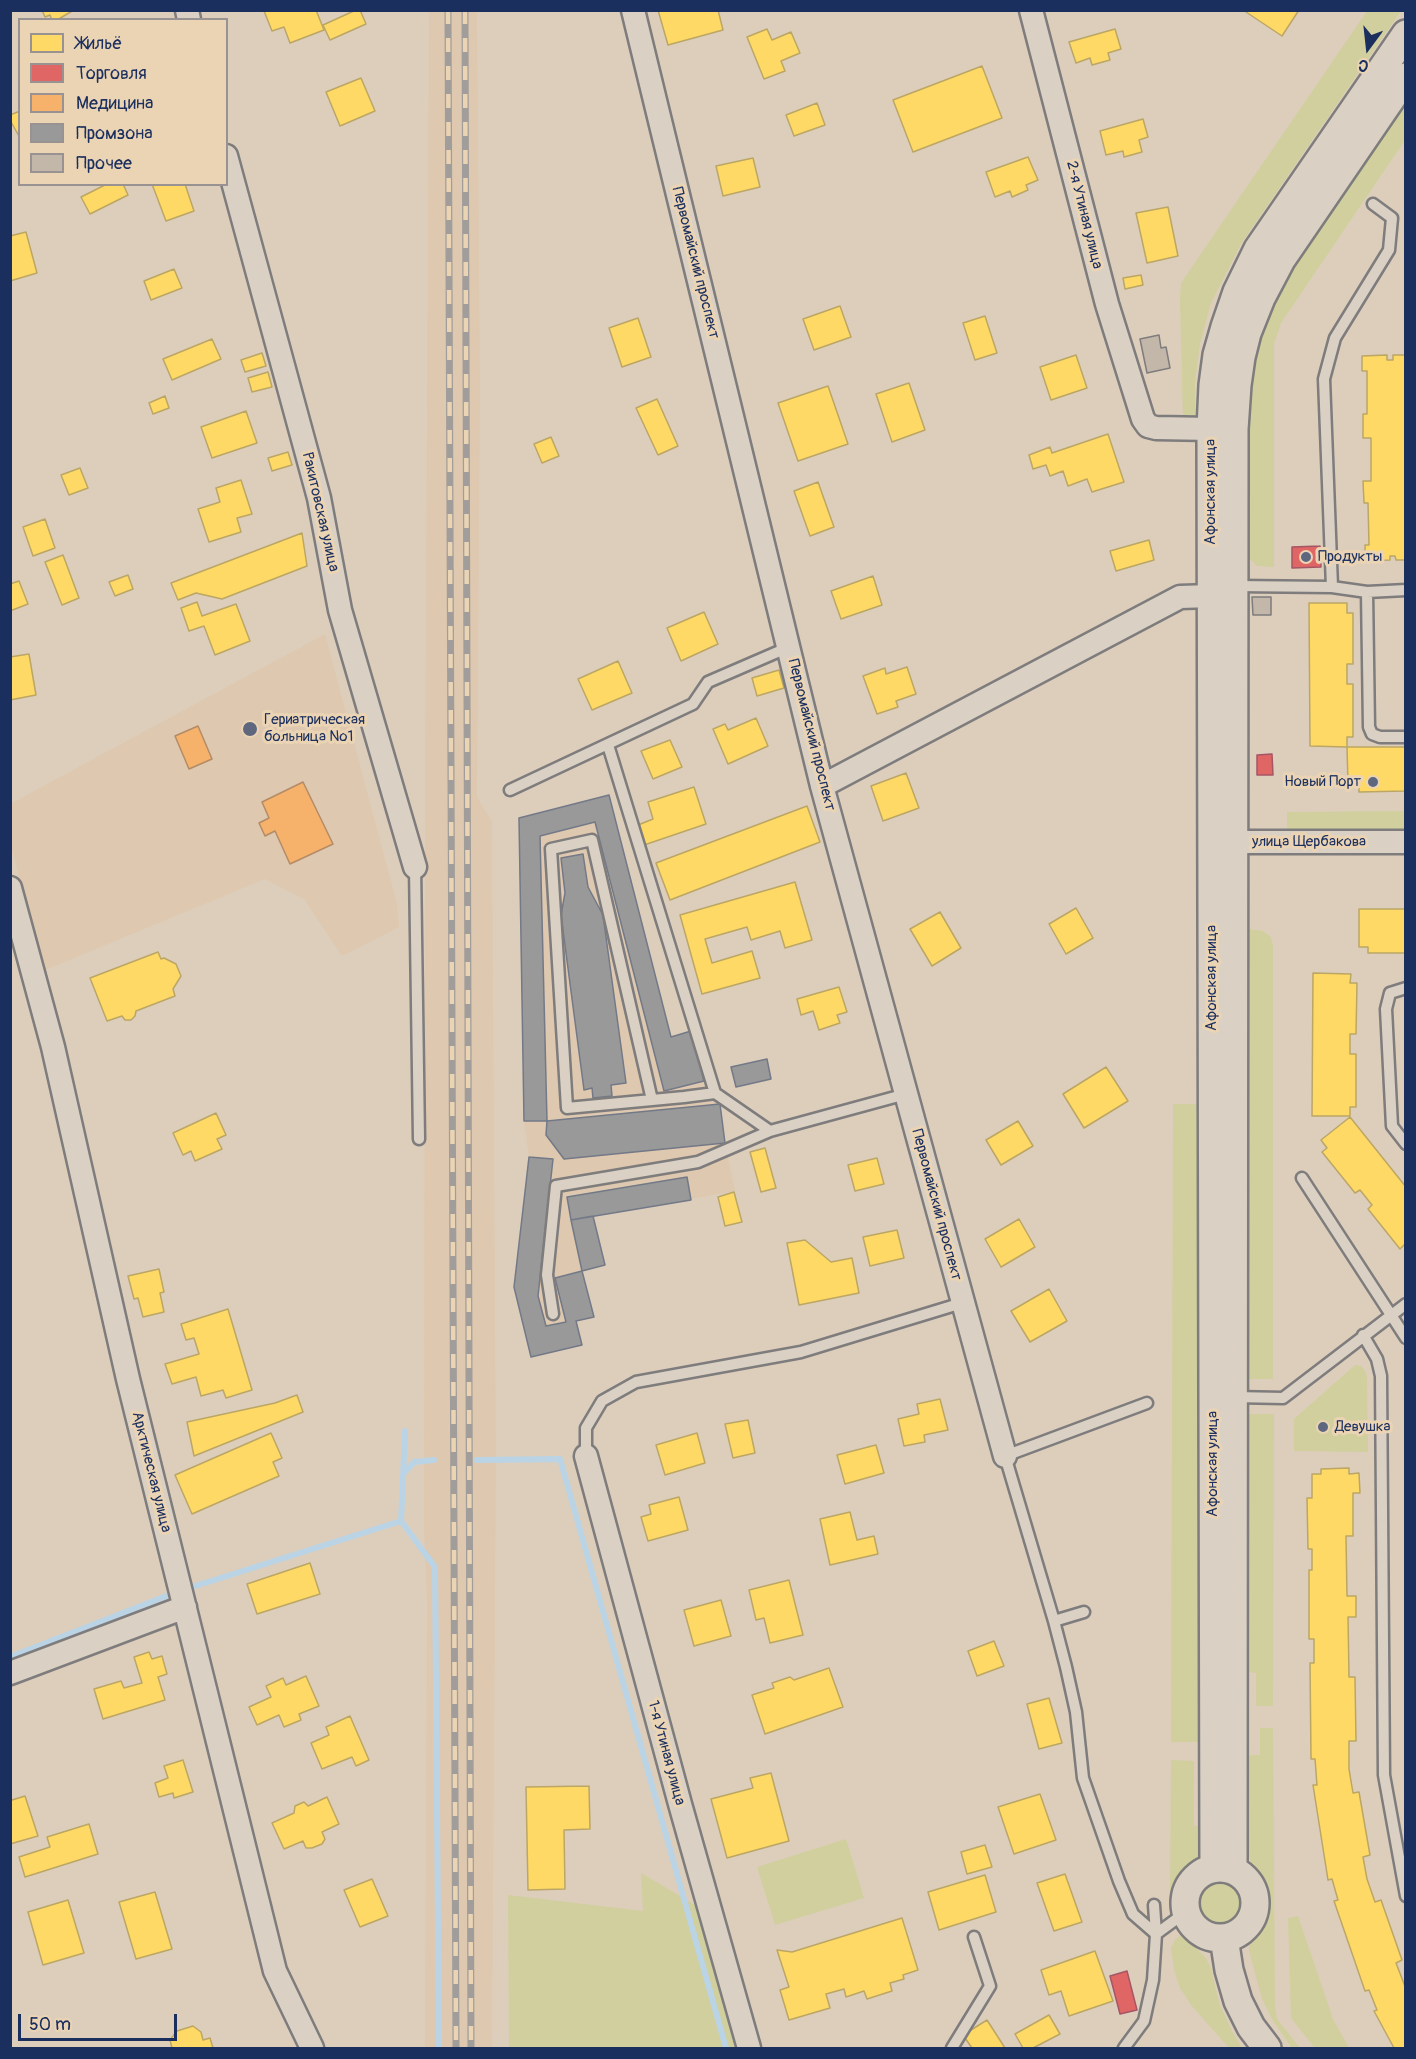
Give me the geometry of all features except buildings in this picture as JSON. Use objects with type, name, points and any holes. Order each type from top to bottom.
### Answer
[{"type":"street","name":"Первомайский проспект","points":[[633,10],[822,786],[1005,1456]]},
{"type":"street","name":"2-я Утиная улица","points":[[1031,10],[1107,304],[1143,418],[1148,426],[1156,428],[1222,429]]},
{"type":"street","name":"Афонская улица","points":[[1224,1869],[1222,429],[1241,357],[1261,298],[1281,260],[1398,66],[1406,34]]},
{"type":"street","name":"Ракитовская улица","points":[[228,163],[319,498],[340,610],[414,867]]},
{"type":"street","points":[[822,786],[1151,618],[1180,597],[1223,591]]},
{"type":"street","name":"улица Щербакова","points":[[1223,842],[1406,842]]},
{"type":"street","name":"Арктическая улица","points":[[10,888],[53,1047],[125,1368],[275,1971],[312,2049]]},
{"type":"street","name":"1-я Утиная улица","points":[[586,1456],[749,2049]]},
{"type":"street","points":[[10,1674],[185,1607]]},
{"type":"street","points":[[1224,1869],[1243,1877],[1250,1886],[1255,1908],[1251,1919],[1235,1935],[1224,1938],[1211,1937],[1200,1932],[1191,1923],[1186,1912],[1187,1889],[1203,1872],[1224,1869]]},
{"type":"street","points":[[1224,1938],[1229,1970],[1238,2001],[1251,2027],[1267,2049]]},
{"type":"lane","points":[[1332,587],[1324,379],[1335,338],[1389,250],[1392,218],[1373,204]]},
{"type":"lane","points":[[1223,591],[1332,587],[1367,592],[1406,590]]},
{"type":"lane","points":[[1367,592],[1369,727],[1372,734],[1380,737],[1406,737]]},
{"type":"lane","points":[[510,790],[693,704],[708,682],[789,646]]},
{"type":"lane","points":[[608,745],[715,1093],[770,1131]]},
{"type":"lane","points":[[652,1100],[591,840],[551,849],[567,1108],[652,1100],[715,1093]]},
{"type":"lane","points":[[414,867],[419,1139]]},
{"type":"lane","points":[[1406,988],[1390,993],[1386,1009],[1392,1126],[1406,1144]]},
{"type":"lane","points":[[554,1314],[547,1275],[556,1186],[698,1162],[770,1131],[906,1094]]},
{"type":"lane","points":[[1302,1178],[1406,1338]]},
{"type":"lane","points":[[586,1456],[586,1428],[602,1401],[636,1382],[801,1352],[962,1302]]},
{"type":"lane","points":[[1223,1396],[1283,1398],[1391,1313],[1406,1304]]},
{"type":"lane","points":[[1363,1335],[1377,1359],[1381,1376],[1384,1775],[1406,1896]]},
{"type":"lane","points":[[1146,1403],[1005,1456],[1054,1621],[1076,1712],[1083,1778],[1133,1914],[1156,1934]]},
{"type":"lane","points":[[1054,1621],[1084,1612]]},
{"type":"lane","points":[[1124,2049],[1144,2021],[1153,1980],[1156,1934],[1154,1905]]},
{"type":"lane","points":[[1156,1934],[1186,1912]]},
{"type":"lane","points":[[952,2049],[990,1986],[974,1937]]},
{"type":"shaded area","points":[[477,10],[480,391],[477,797],[492,822],[496,1463],[492,2048],[425,2048],[427,1599],[424,1528],[425,806],[429,11]]},
{"type":"shaded area","points":[[1367,11],[1401,11],[1241,244],[1211,303],[1200,344],[1195,382],[1195,414],[1189,421],[1183,421],[1181,283]]},
{"type":"shaded area","points":[[1405,96],[1405,140],[1281,323],[1274,344],[1274,567],[1257,566],[1249,558],[1249,405],[1259,340],[1268,314],[1308,239]]},
{"type":"shaded area","name":"Гериатрическая больница №1","points":[[325,634],[397,904],[399,927],[342,956],[304,899],[265,879],[45,970],[11,846],[10,804]]},
{"type":"shaded area","points":[[609,795],[671,1036],[691,1031],[704,1081],[720,1104],[735,1191],[593,1217],[605,1265],[582,1271],[594,1317],[577,1321],[582,1345],[531,1357],[514,1287],[529,1157],[524,1121],[519,818]]},
{"type":"shaded area","points":[[1405,811],[1405,830],[1287,831],[1287,812]]},
{"type":"shaded area","points":[[1248,929],[1263,931],[1271,937],[1273,946],[1273,1379],[1249,1379]]},
{"type":"shaded area","points":[[1173,1104],[1199,1104],[1200,1742],[1171,1742]]},
{"type":"shaded area","points":[[1355,1365],[1361,1366],[1367,1377],[1368,1452],[1294,1451],[1294,1419]]},
{"type":"shaded area","points":[[1249,1414],[1274,1414],[1273,1706],[1256,1706],[1256,1673],[1248,1672]]},
{"type":"shaded area","points":[[1260,1728],[1273,1728],[1275,2006],[1277,2019],[1300,2048],[1292,2048],[1273,2021],[1262,1999],[1249,1951],[1249,1945],[1266,1916],[1267,1904],[1266,1889],[1253,1868],[1249,1856],[1249,1755],[1260,1755]]},
{"type":"shaded area","points":[[1171,1760],[1194,1761],[1194,1826],[1200,1826],[1201,1848],[1199,1857],[1177,1878],[1170,1898]]},
{"type":"shaded area","points":[[846,1839],[864,1898],[775,1925],[757,1867]]},
{"type":"shaded area","points":[[641,1873],[702,1909],[741,2048],[509,2048],[508,1895],[643,1911]]},
{"type":"shaded area","points":[[1219,1881],[1228,1882],[1235,1887],[1240,1894],[1240,1912],[1235,1919],[1228,1924],[1219,1925],[1210,1924],[1203,1919],[1198,1912],[1197,1903],[1198,1894],[1203,1887],[1210,1882]]},
{"type":"shaded area","points":[[1298,1916],[1333,2019],[1349,2048],[1315,2048],[1291,2018],[1288,1918]]},
{"type":"shaded area","points":[[1182,1934],[1206,1958],[1211,1968],[1219,2003],[1242,2048],[1229,2048],[1191,2005],[1180,1988],[1174,1970],[1171,1948]]},
{"type":"waterway","points":[[405,1431],[401,1521],[435,1567],[439,2048]]},
{"type":"waterway","points":[[477,1460],[560,1459],[726,2048]]},
{"type":"waterway","points":[[404,1473],[414,1462],[434,1460]]},
{"type":"waterway","points":[[189,1588],[401,1521]]},
{"type":"waterway","points":[[10,1657],[169,1595]]},
{"type":"railway","points":[[448,10],[456,2048]]},
{"type":"railway","points":[[465,10],[471,2048]]},
{"type":"place","name":"Продукты","points":[[1306,557]]},
{"type":"place","name":"Гериатрическая больница №1","points":[[250,729]]},
{"type":"place","name":"Новый Порт","points":[[1373,782]]},
{"type":"place","name":"Девушка","points":[[1323,1427]]}]
